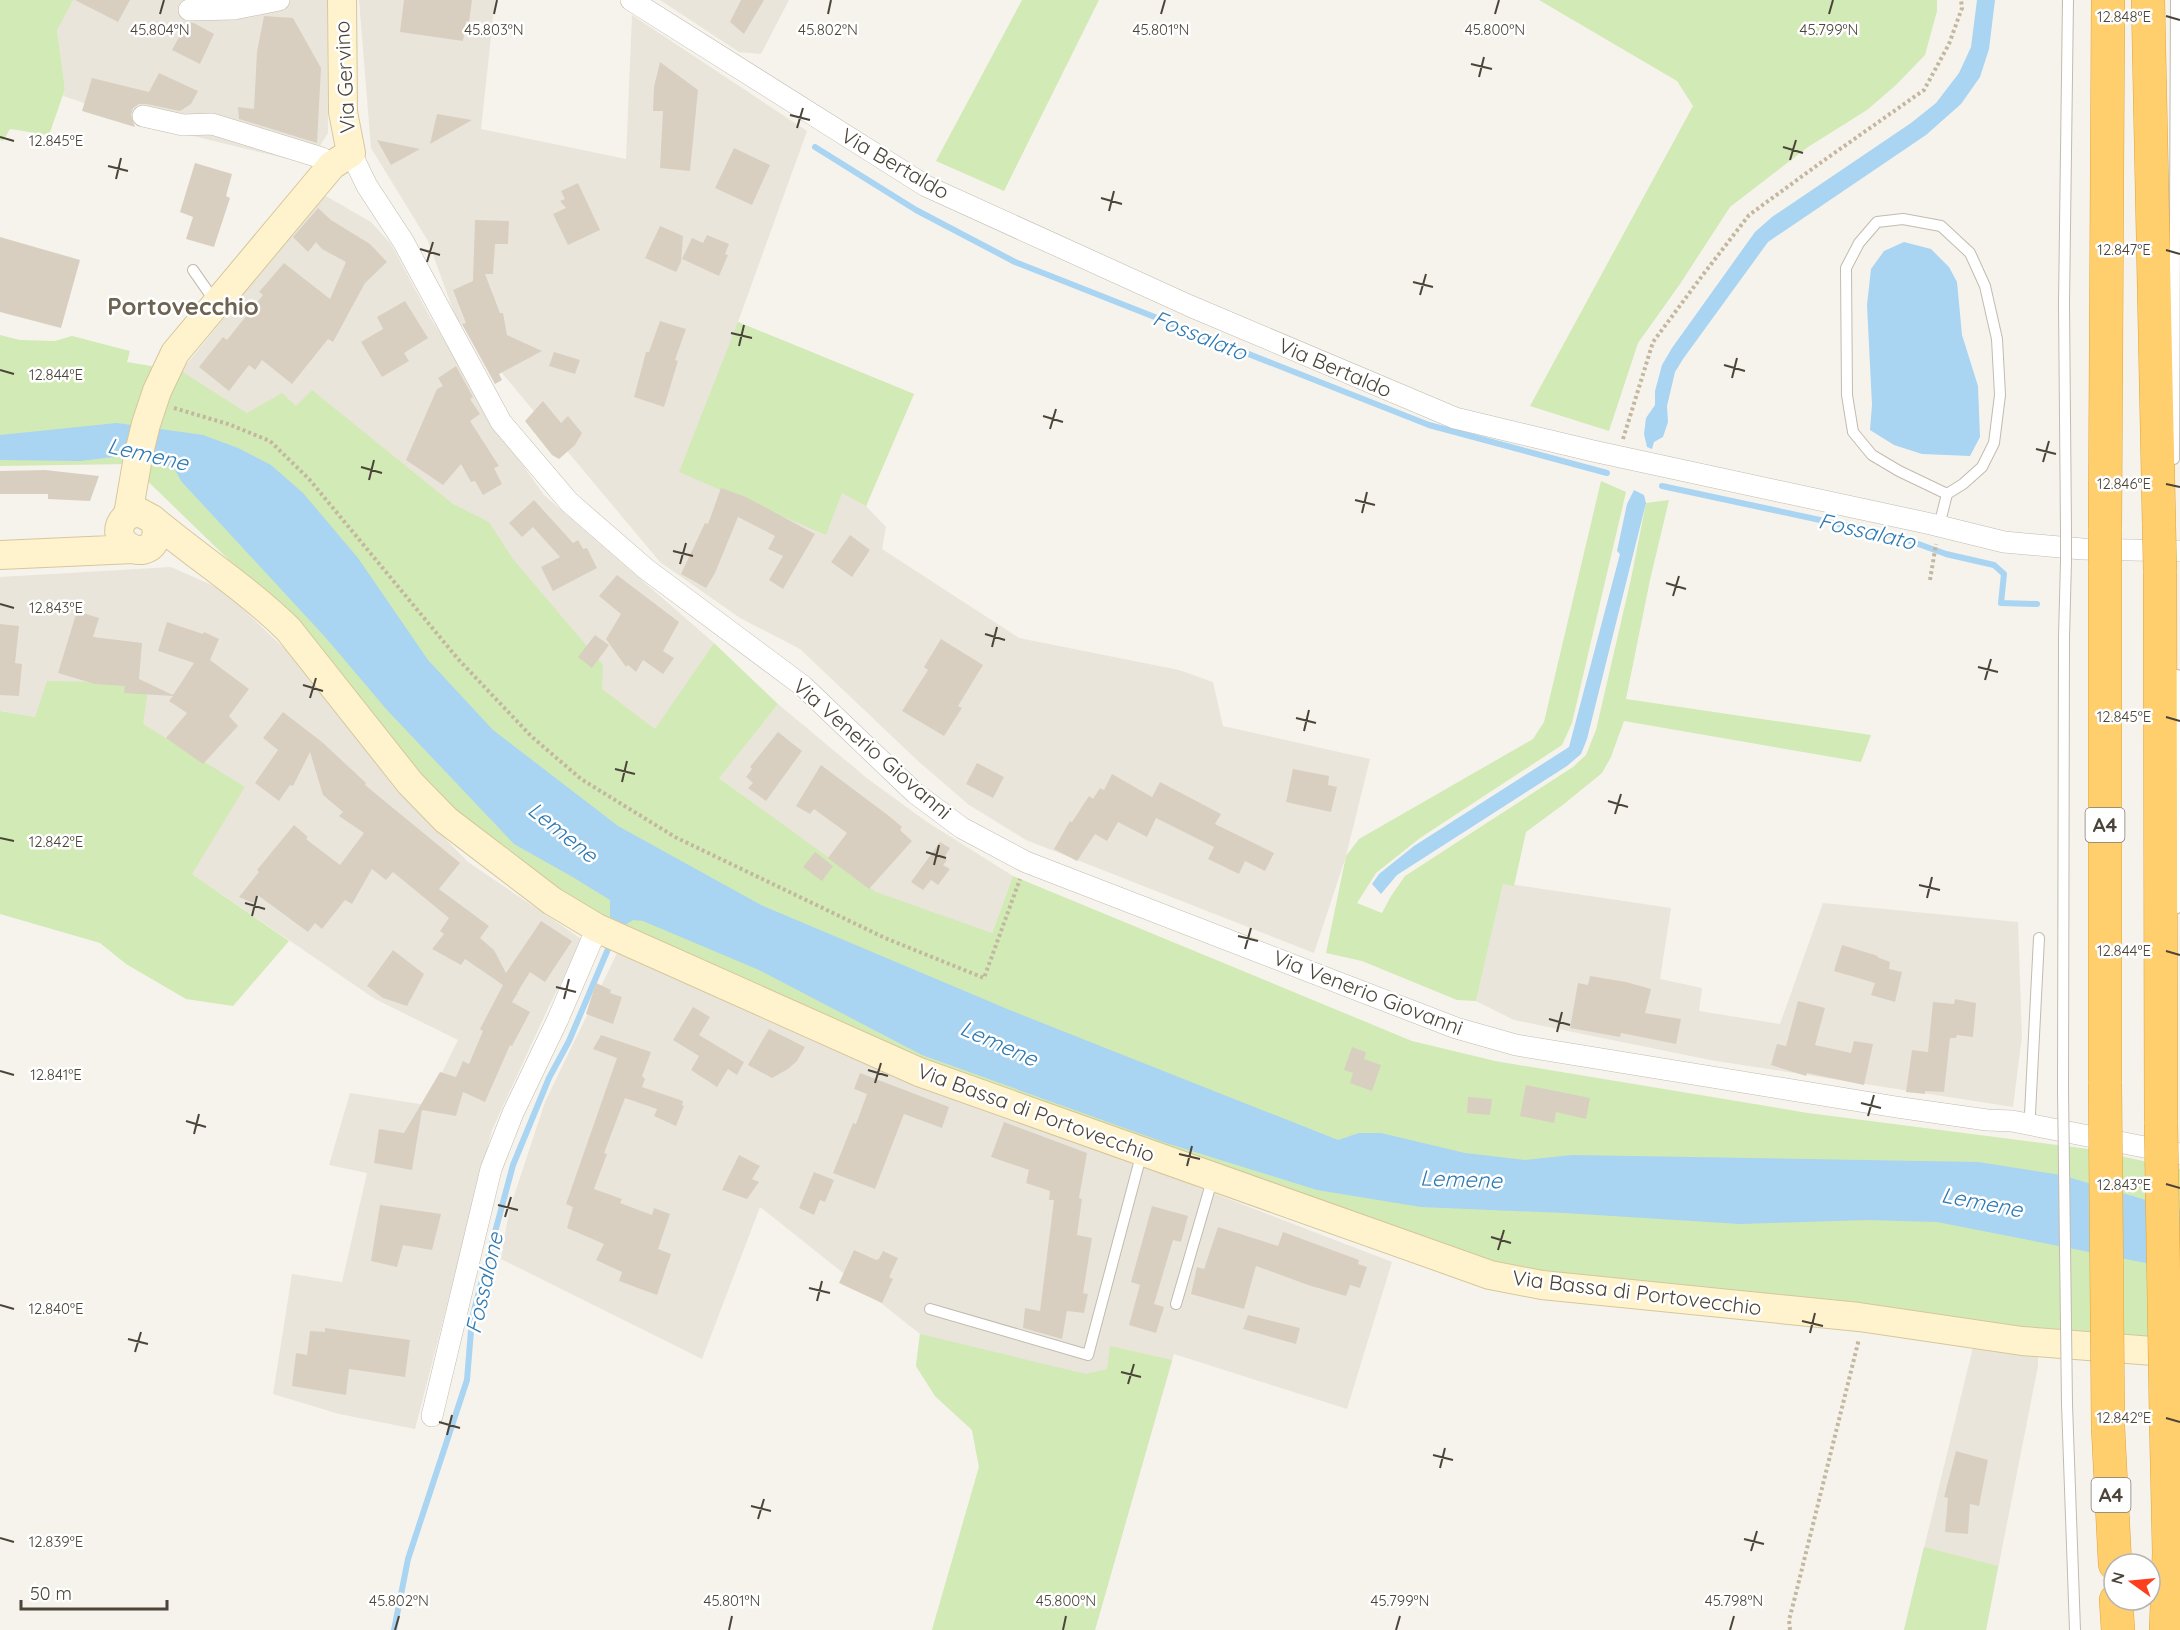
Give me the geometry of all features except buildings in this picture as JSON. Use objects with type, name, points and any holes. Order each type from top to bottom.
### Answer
[{"type":"highway","name":"A4","points":[[2108,0],[2105,1084],[2108,1427],[2114,1552]]},
{"type":"highway","points":[[2148,0],[2169,548],[2173,1146],[2171,1417],[2166,1630]]},
{"type":"highway","points":[[2117,1612],[2118,1630]]},
{"type":"street","points":[[189,10],[234,9],[279,0]]},
{"type":"street","name":"Via Gervino","points":[[342,0],[342,159]]},
{"type":"street","name":"Via Bertaldo","points":[[631,0],[926,186],[1190,306],[1455,418],[1938,534],[2036,546],[2169,548]]},
{"type":"street","points":[[143,116],[183,125],[212,124],[322,158],[342,159]]},
{"type":"street","points":[[193,553],[127,547],[120,536],[138,518],[137,467],[150,413],[174,353],[342,159]]},
{"type":"street","name":"Via Venerio Giovanni","points":[[342,159],[367,186],[407,248],[501,422],[568,502],[646,569],[802,686],[915,793],[962,828],[1026,862],[1456,1028],[1516,1045],[1896,1107],[1987,1120],[2012,1121],[2173,1146]]},
{"type":"street","points":[[87,550],[138,518]]},
{"type":"street","name":"Via Bassa di Portovecchio","points":[[138,518],[226,575],[266,608],[288,629],[410,783],[446,820],[552,901],[610,933],[919,1072],[1490,1275],[1542,1285],[1859,1317],[2022,1341],[2180,1353]]},
{"type":"street","points":[[0,555],[139,549]]},
{"type":"street","points":[[432,1416],[491,1169],[513,1113],[558,1019],[610,933]]},
{"type":"lane","points":[[2068,0],[2064,304],[2066,561],[2063,1089],[2067,1404],[2075,1630]]},
{"type":"lane","points":[[2174,466],[2176,0]]},
{"type":"lane","points":[[1938,534],[1947,494],[1963,484],[1982,467],[1994,443],[2000,395],[1997,339],[1985,286],[1970,253],[1941,226],[1903,219],[1877,222],[1859,243],[1846,268],[1847,395],[1853,432],[1872,454],[1899,471],[1947,494]]},
{"type":"lane","points":[[194,270],[216,303]]},
{"type":"lane","points":[[2176,659],[2177,916]]},
{"type":"lane","points":[[2028,1125],[2040,938]]},
{"type":"lane","points":[[930,1309],[1088,1355],[1142,1151]]},
{"type":"lane","points":[[1176,1304],[1213,1176]]},
{"type":"lane","points":[[2176,1311],[2171,1417],[2179,1510]]},
{"type":"path","points":[[1619,457],[1653,342],[1688,295],[1749,216],[1832,154],[1924,90],[1949,44],[1962,8],[1961,0]]},
{"type":"path","points":[[150,413],[228,424],[270,441],[309,479],[458,658],[531,736],[581,779],[675,837],[885,938],[984,978],[1026,862]]},
{"type":"path","points":[[1930,580],[1938,534]]},
{"type":"path","points":[[1790,1630],[1789,1620],[1859,1338],[1859,1317]]},
{"type":"shaded area","points":[[70,0],[327,0],[328,133],[309,164],[156,127],[63,96],[65,89],[57,30]]},
{"type":"shaded area","points":[[359,0],[495,0],[481,129],[626,159],[632,15],[807,131],[738,322],[914,394],[866,506],[886,527],[882,549],[1019,638],[1179,670],[1213,682],[1223,726],[1370,759],[1346,856],[1314,953],[1026,840],[969,805],[919,762],[800,649],[740,618],[660,562],[456,318],[428,241],[371,148]]},
{"type":"shaded area","points":[[660,0],[789,0],[761,54],[739,52]]},
{"type":"shaded area","points":[[324,195],[371,222],[391,244],[430,317],[512,450],[544,495],[714,643],[615,789],[181,371]]},
{"type":"shaded area","points":[[171,567],[223,590],[288,652],[395,788],[468,862],[583,940],[549,1006],[492,1130],[415,1429],[339,1414],[273,1394],[292,1274],[342,1282],[367,1173],[329,1165],[350,1093],[426,1105],[458,1040],[375,999],[192,874],[35,717],[0,711],[0,577]]},
{"type":"shaded area","points":[[778,704],[868,779],[927,822],[1013,876],[978,970],[718,777]]},
{"type":"shaded area","points":[[1503,883],[1671,908],[1660,979],[1702,988],[1699,1011],[1780,1024],[1823,903],[2018,922],[2022,1036],[2013,1107],[1710,1060],[1514,1020],[1476,1001]]},
{"type":"shaded area","points":[[620,947],[884,1066],[1392,1262],[1347,1409],[1174,1354],[1095,1630],[932,1630],[979,1467],[972,1430],[935,1396],[916,1366],[920,1334],[760,1207],[702,1359],[501,1259],[509,1211],[545,1102]]},
{"type":"shaded area","points":[[1974,1343],[2038,1357],[1986,1630],[1904,1630]]},
{"type":"green space","points":[[0,0],[73,0],[57,30],[65,89],[49,135],[10,129],[3,141],[0,140]]},
{"type":"green space","points":[[1022,0],[1099,0],[1004,191],[936,161]]},
{"type":"green space","points":[[1539,0],[1937,0],[1937,11],[1925,55],[1896,85],[1867,110],[1808,147],[1730,207],[1638,343],[1609,431],[1530,406],[1693,106],[1677,81]]},
{"type":"green space","points":[[738,322],[914,394],[866,506],[842,493],[826,535],[679,472]]},
{"type":"green space","points":[[0,335],[20,340],[55,341],[72,336],[130,351],[127,362],[181,371],[247,413],[282,393],[296,406],[312,390],[453,504],[489,522],[513,559],[603,665],[602,689],[655,729],[714,643],[778,704],[719,778],[876,892],[992,933],[1013,876],[1412,1041],[1495,1061],[1808,1113],[2088,1149],[2180,1169],[2180,1347],[1539,1278],[1038,1110],[607,923],[458,816],[373,726],[294,623],[130,464],[0,466]]},
{"type":"green space","points":[[1601,481],[1626,492],[1572,723],[1562,745],[1420,838],[1376,873],[1357,903],[1382,913],[1405,876],[1573,767],[1586,755],[1596,730],[1646,503],[1669,500],[1626,699],[1871,735],[1861,762],[1624,721],[1611,757],[1602,773],[1526,832],[1514,886],[1503,884],[1476,1001],[1457,1000],[1362,961],[1326,953],[1346,856],[1359,839],[1533,739],[1544,722]]},
{"type":"green space","points":[[47,681],[149,683],[143,724],[245,787],[192,874],[289,941],[233,1006],[186,999],[126,964],[100,943],[0,914],[0,711],[35,717]]},
{"type":"green space","points":[[920,1334],[1086,1374],[1107,1369],[1110,1346],[1172,1360],[1095,1630],[932,1630],[979,1467],[972,1430],[935,1396],[916,1366]]},
{"type":"green space","points":[[1924,1547],[1998,1566],[1986,1630],[1904,1630]]},
{"type":"water","points":[[1977,0],[1995,0],[1989,49],[1980,77],[1961,104],[1926,135],[1768,242],[1675,372],[1667,406],[1668,422],[1663,437],[1654,442],[1652,449],[1647,447],[1644,434],[1646,418],[1655,405],[1655,391],[1662,365],[1755,232],[1772,217],[1911,123],[1936,103],[1959,73],[1971,47]]},
{"type":"water","points":[[1904,242],[1931,249],[1949,267],[1957,282],[1962,335],[1978,386],[1980,437],[1970,456],[1922,454],[1894,445],[1870,430],[1872,405],[1867,305],[1871,269],[1884,251]]},
{"type":"water","name":"Lemene","points":[[117,423],[203,435],[238,448],[271,465],[303,493],[358,558],[428,660],[493,730],[618,826],[761,905],[1012,1011],[1338,1140],[1359,1133],[1381,1133],[1465,1153],[1525,1160],[1572,1155],[1978,1162],[2061,1175],[2180,1210],[2180,1272],[2156,1265],[1937,1222],[1868,1220],[1740,1224],[1421,1207],[1317,1190],[1166,1143],[922,1055],[759,970],[643,921],[633,920],[625,925],[610,917],[610,900],[514,844],[387,710],[326,638],[181,481],[174,468],[131,455],[80,461],[0,460],[0,435]]},
{"type":"water","points":[[1634,490],[1644,495],[1646,503],[1587,739],[1581,754],[1567,766],[1397,875],[1381,894],[1372,884],[1379,874],[1414,846],[1569,747],[1620,554],[1617,551],[1627,504]]},
{"type":"waterway","name":"Fossalato","points":[[815,147],[916,210],[1015,262],[1429,425],[1607,473]]},
{"type":"waterway","name":"Fossalato","points":[[1662,486],[1899,537],[1946,554],[1994,565],[2004,574],[2001,603],[2037,604]]},
{"type":"waterway","name":"Fossalone","points":[[394,1630],[408,1559],[467,1380],[472,1318],[513,1165],[549,1078],[569,1041],[611,942]]},
{"type":"district","name":"Portovecchio","points":[[183,307]]}]
